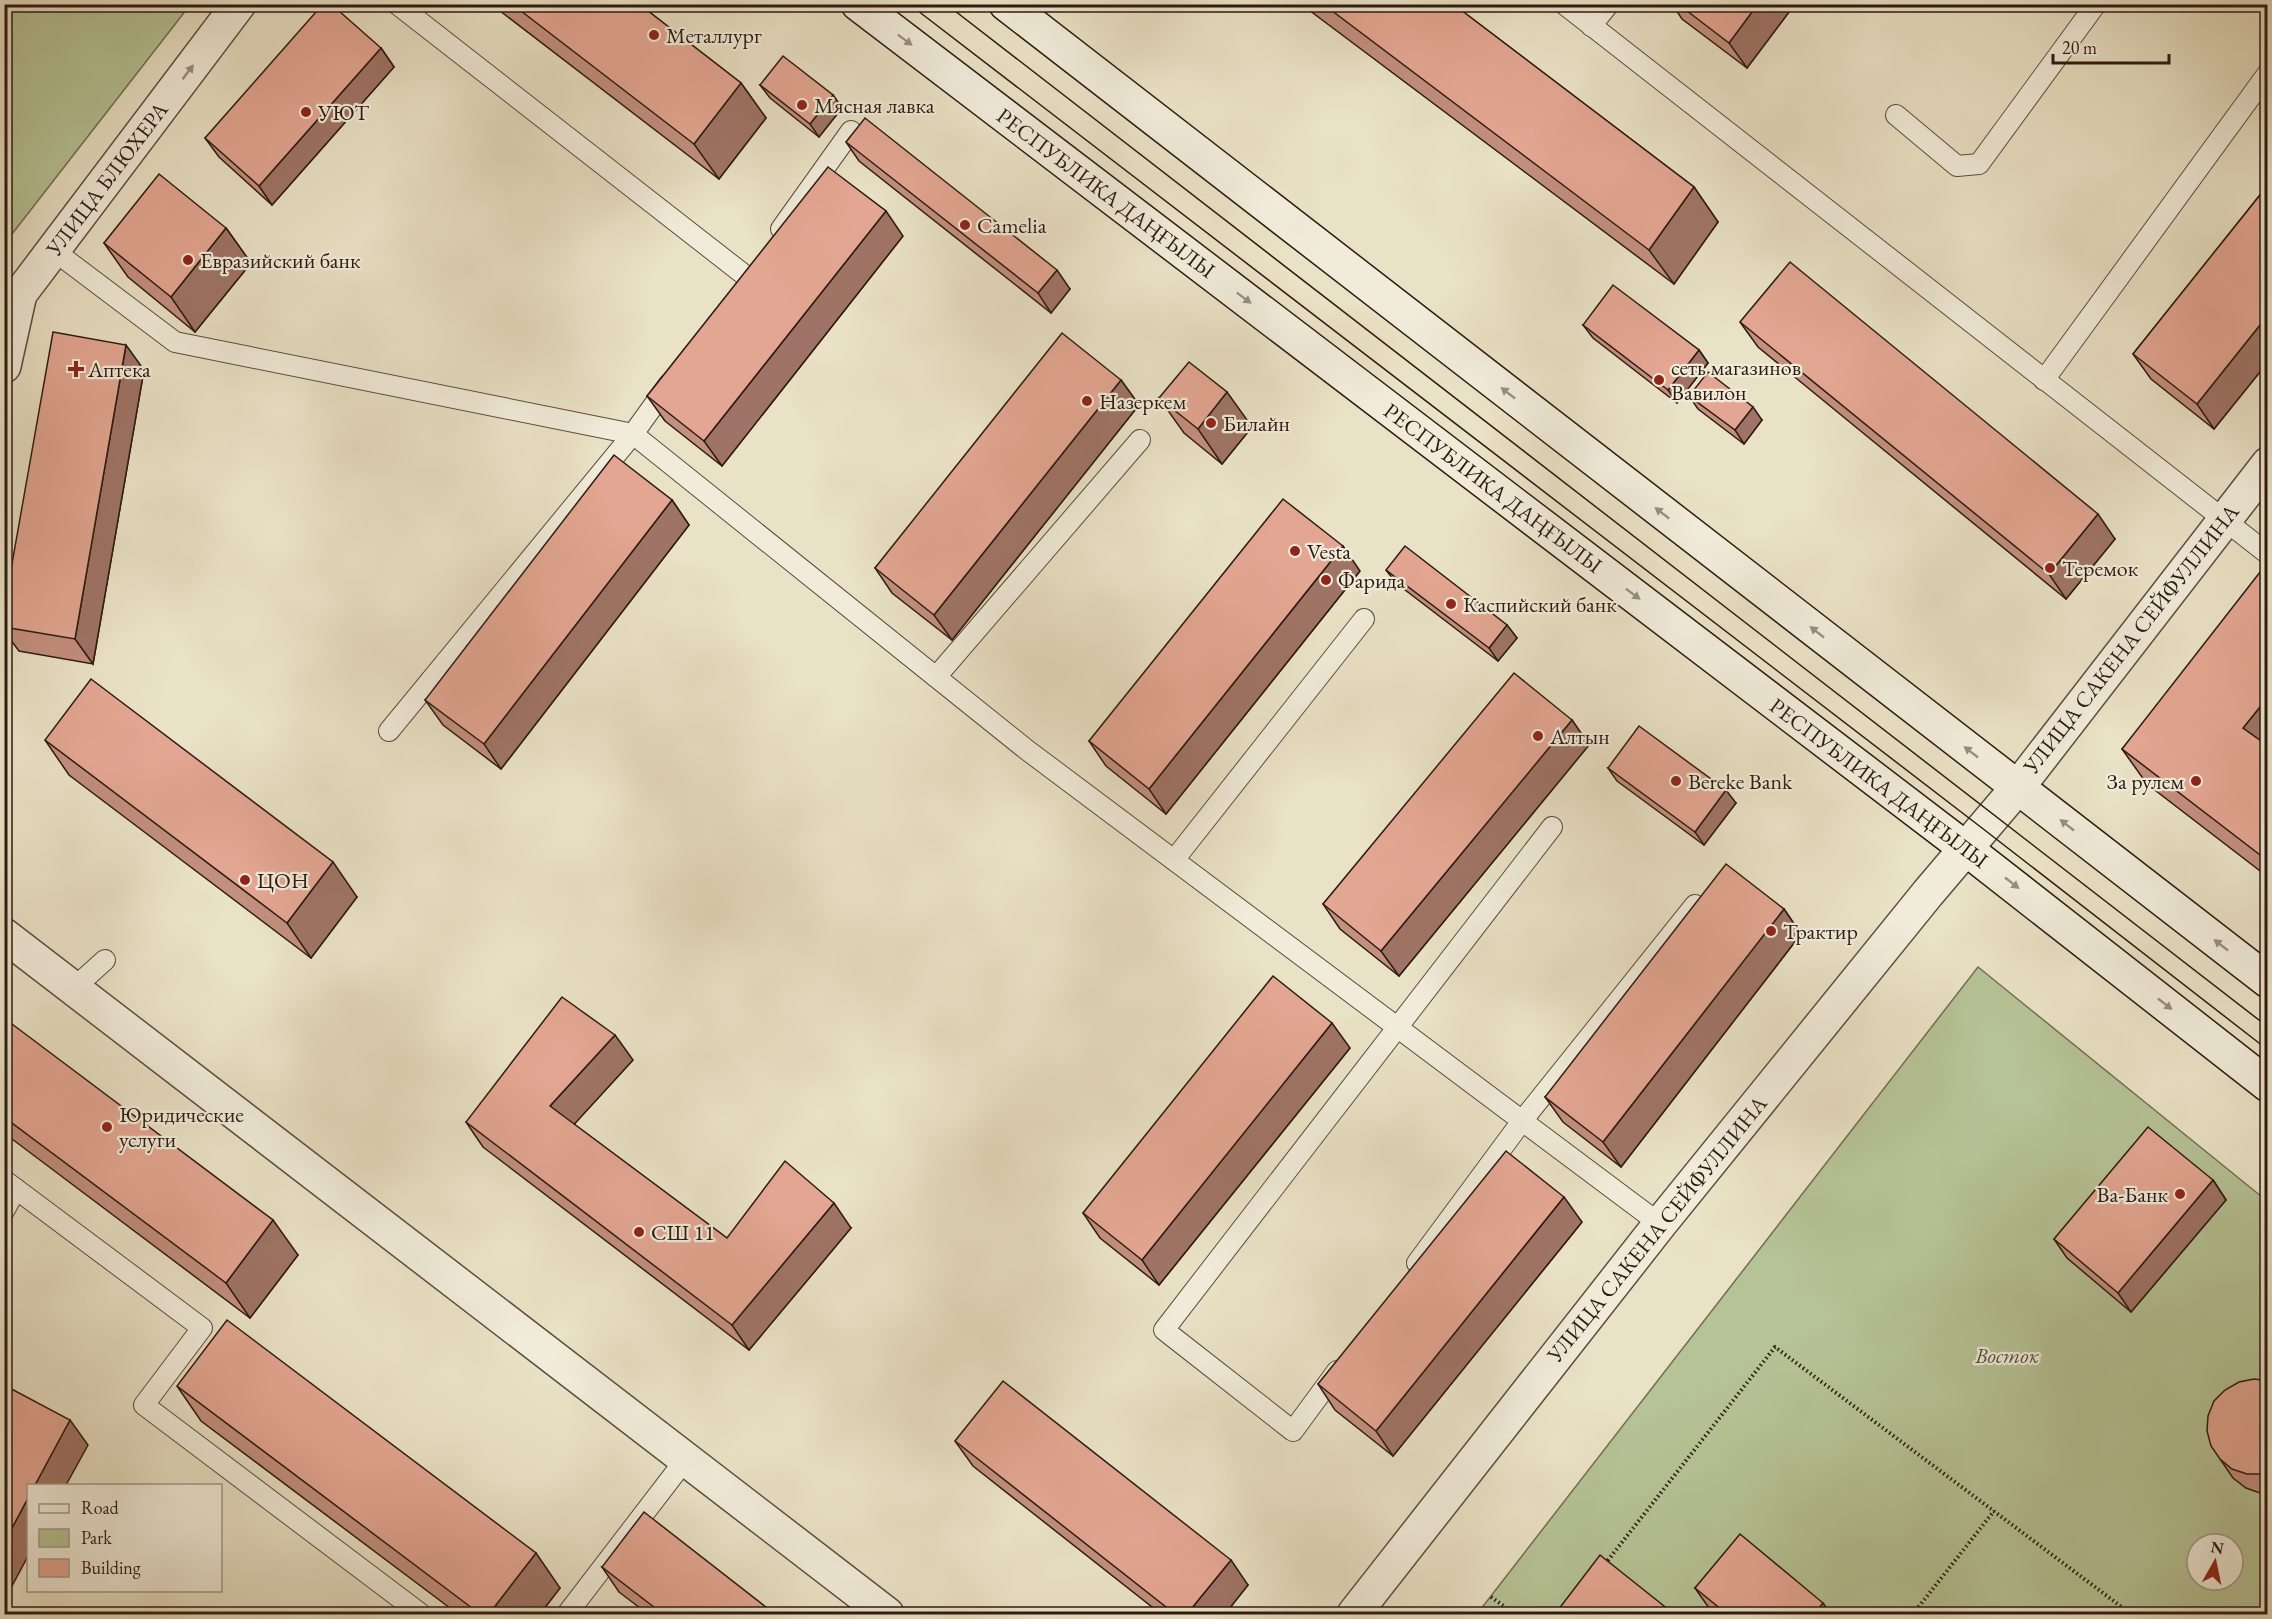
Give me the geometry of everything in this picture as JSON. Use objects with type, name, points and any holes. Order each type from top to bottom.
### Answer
[{"type":"main road","name":"УЛИЦА БЛЮХЕРА","points":[[4,366],[20,294],[240,4]]},
{"type":"main road","name":"РЕСПУБЛИКА ДАҢҒЫЛЫ","points":[[858,4],[1965,848],[2268,1084]]},
{"type":"main road","points":[[1006,4],[2268,981]]},
{"type":"main road","name":"УЛИЦА САКЕНА СЕЙФУЛЛИНА","points":[[1354,1614],[1660,1224],[1965,848],[2018,787],[2268,464]]},
{"type":"main road","points":[[4,935],[887,1614]]},
{"type":"lane","points":[[396,4],[747,277]]},
{"type":"lane","points":[[1564,4],[2268,554]]},
{"type":"lane","points":[[1591,26],[1609,4]]},
{"type":"lane","points":[[1896,115],[1957,166],[1979,164],[2096,4]]},
{"type":"lane","points":[[2044,380],[2268,73]]},
{"type":"lane","points":[[733,295],[851,131]]},
{"type":"lane","points":[[53,250],[175,342],[633,434],[1027,750],[1660,1224]]},
{"type":"lane","points":[[389,731],[633,434],[680,369]]},
{"type":"lane","points":[[936,677],[1140,440]]},
{"type":"lane","points":[[1174,860],[1364,619]]},
{"type":"lane","points":[[1348,1356],[1293,1431],[1164,1330],[1552,827]]},
{"type":"lane","points":[[1404,1281],[1522,1121],[1695,905]]},
{"type":"lane","points":[[74,988],[105,960]]},
{"type":"lane","points":[[4,1211],[10,1185],[202,1328],[144,1405],[421,1614]]},
{"type":"lane","points":[[575,1612],[685,1460]]},
{"type":"path","points":[[1602,1568],[1775,1347],[2131,1614]]},
{"type":"path","points":[[1913,1614],[1994,1511]]},
{"type":"path","points":[[1491,1597],[1515,1614]]},
{"type":"green space","points":[[4,5],[190,5],[5,243]]},
{"type":"green space","name":"Восток","points":[[1978,967],[2267,1201],[2267,1614],[1477,1614]]},
{"type":"building","name":"УЮТ","points":[[323,4],[331,4],[381,48],[259,186],[205,138]]},
{"type":"building","points":[[512,4],[639,4],[741,83],[694,144]]},
{"type":"building","points":[[1323,4],[1453,4],[1694,187],[1649,250]]},
{"type":"building","points":[[1678,4],[1758,4],[1729,43]]},
{"type":"building","points":[[783,56],[833,95],[810,124],[760,85]]},
{"type":"building","name":"Camelia","points":[[865,118],[1057,270],[1038,293],[846,142]]},
{"type":"building","points":[[828,167],[886,211],[704,441],[647,396]]},
{"type":"building","points":[[159,174],[226,228],[171,297],[104,243]]},
{"type":"building","points":[[2268,185],[2268,315],[2197,404],[2133,354]]},
{"type":"building","points":[[1790,262],[2098,514],[2049,574],[1740,322]]},
{"type":"building","points":[[1613,285],[1699,350],[1668,390],[1583,325]]},
{"type":"building","points":[[53,332],[126,345],[75,639],[4,627],[4,609]]},
{"type":"building","points":[[1062,333],[1121,380],[934,615],[875,568]]},
{"type":"building","points":[[1189,362],[1227,392],[1198,429],[1159,398]]},
{"type":"building","points":[[1708,372],[1753,407],[1735,430],[1689,396]]},
{"type":"building","points":[[614,455],[672,500],[484,744],[425,700]]},
{"type":"building","points":[[1283,499],[1343,546],[1149,789],[1089,741]]},
{"type":"building","points":[[1405,546],[1507,625],[1489,648],[1386,570]]},
{"type":"building","points":[[2264,567],[2268,569],[2268,697],[2243,728],[2268,746],[2268,861],[2122,749]]},
{"type":"building","points":[[1514,673],[1572,720],[1381,951],[1323,904]]},
{"type":"building","points":[[91,679],[333,862],[287,923],[45,740]]},
{"type":"building","points":[[1639,726],[1726,790],[1695,832],[1608,768]]},
{"type":"building","points":[[1726,864],[1784,909],[1603,1142],[1545,1097]]},
{"type":"building","points":[[1273,976],[1332,1023],[1142,1260],[1083,1213]]},
{"type":"building","points":[[562,997],[615,1035],[550,1106],[727,1238],[785,1161],[834,1203],[732,1325],[466,1122]]},
{"type":"building","points":[[4,1018],[273,1220],[226,1283],[4,1117]]},
{"type":"building","points":[[2148,1127],[2213,1180],[2118,1293],[2054,1239]]},
{"type":"building","points":[[1506,1151],[1564,1197],[1376,1431],[1318,1384]]},
{"type":"building","points":[[227,1320],[536,1553],[489,1614],[480,1614],[177,1386]]},
{"type":"building","points":[[2254,1379],[2268,1381],[2268,1472],[2262,1474],[2247,1474],[2232,1469],[2220,1459],[2211,1446],[2207,1431],[2208,1416],[2214,1401],[2225,1390],[2239,1382]]},
{"type":"building","points":[[1003,1381],[1231,1560],[1187,1614],[1175,1614],[955,1441]]},
{"type":"building","points":[[4,1385],[70,1420],[36,1484],[27,1484],[27,1500],[4,1543]]},
{"type":"building","points":[[644,1512],[775,1614],[663,1614],[602,1567]]},
{"type":"building","points":[[1740,1534],[1823,1603],[1814,1614],[1727,1614],[1695,1588]]},
{"type":"building","points":[[1600,1555],[1674,1614],[1555,1614]]},
{"type":"tram line","points":[[909,4],[2268,1050]]},
{"type":"tram line","points":[[946,4],[2268,1027]]},
{"type":"place","name":"Металлург","points":[[654,35]]},
{"type":"place","name":"Мясная лавка","points":[[802,105]]},
{"type":"place","name":"УЮТ","points":[[306,112]]},
{"type":"place","name":"Camelia","points":[[965,225]]},
{"type":"place","name":"Евразийский банк","points":[[188,260]]},
{"type":"place","name":"Аптека","points":[[76,369]]},
{"type":"place","name":"сеть магазинов Вавилон","points":[[1659,380]]},
{"type":"place","name":"Назеркем","points":[[1087,401]]},
{"type":"place","name":"Билайн","points":[[1211,423]]},
{"type":"place","name":"Vesta","points":[[1295,551]]},
{"type":"place","name":"Теремок","points":[[2050,568]]},
{"type":"place","name":"Фарида","points":[[1326,580]]},
{"type":"place","name":"Каспийский банк","points":[[1451,604]]},
{"type":"place","name":"Алтын","points":[[1538,736]]},
{"type":"place","name":"Bereke Bank","points":[[1676,781]]},
{"type":"place","name":"За рулем","points":[[2196,781]]},
{"type":"place","name":"ЦОН","points":[[245,880]]},
{"type":"place","name":"Трактир","points":[[1771,931]]},
{"type":"place","name":"Юридические услуги","points":[[107,1127]]},
{"type":"place","name":"Ва-Банк","points":[[2180,1194]]},
{"type":"place","name":"СШ 11","points":[[639,1232]]}]
